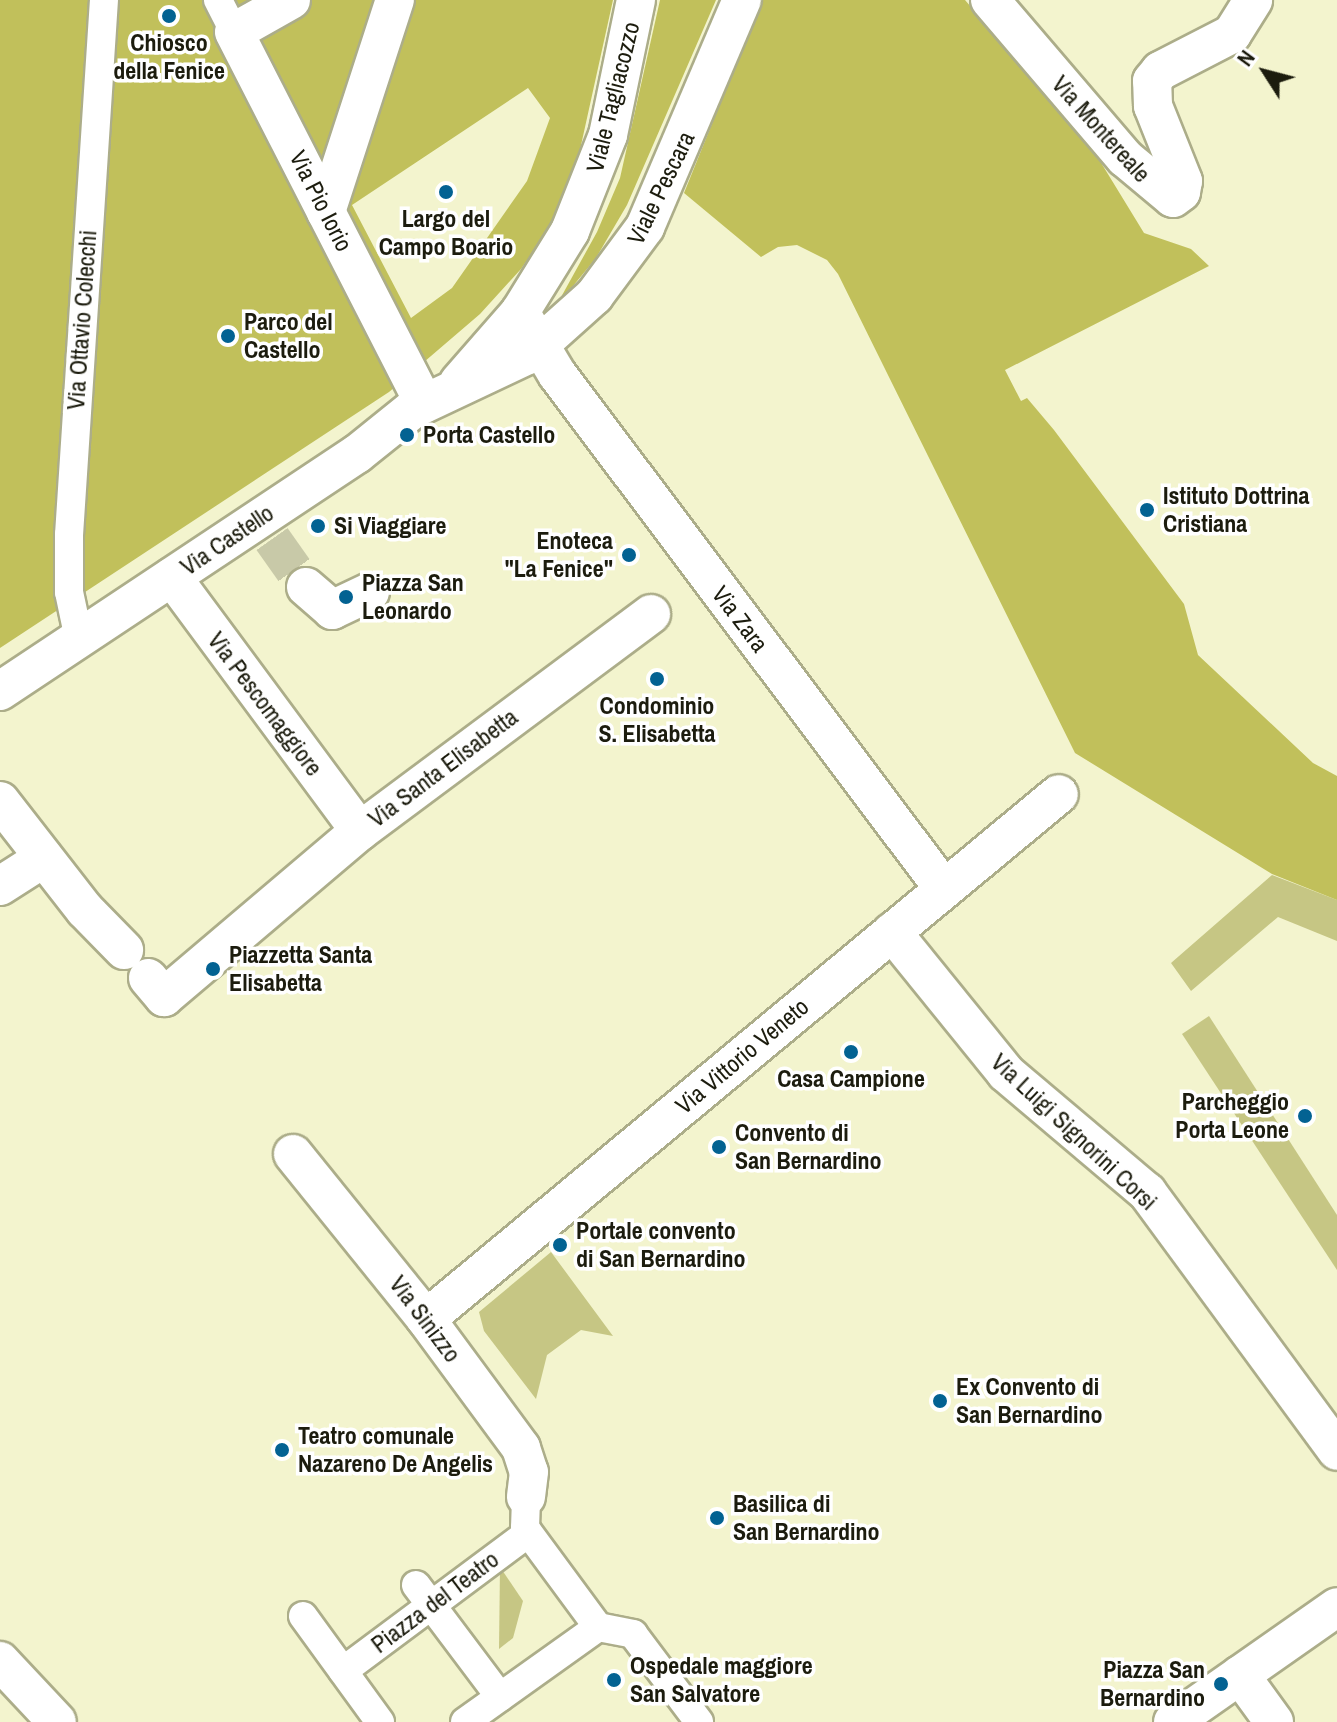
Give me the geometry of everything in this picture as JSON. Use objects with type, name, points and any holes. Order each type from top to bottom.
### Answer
[{"type":"street","name":"Via Ottavio Colecchi","points":[[79,639],[69,592],[69,535],[104,0]]},
{"type":"street","points":[[226,16],[291,0]]},
{"type":"street","points":[[326,212],[395,0]]},
{"type":"street","name":"Viale Tagliacozzo","points":[[438,396],[520,312],[570,231],[597,169],[636,0]]},
{"type":"street","name":"Viale Pescara","points":[[438,396],[509,366],[537,347],[603,287],[645,227],[742,0]]},
{"type":"street","name":"Via Montereale","points":[[990,0],[1125,158],[1173,198],[1181,192],[1183,181],[1153,106],[1152,81],[1160,71],[1232,34],[1253,0]]},
{"type":"street","name":"Via Pio Iorio","points":[[226,16],[326,212],[438,396]]},
{"type":"street","name":"Via Zara","points":[[520,312],[537,347],[944,889]]},
{"type":"street","name":"Via Castello","points":[[0,691],[172,577],[265,529],[438,396]]},
{"type":"street","name":"Via Pescomaggiore","points":[[172,577],[360,831]]},
{"type":"street","points":[[306,587],[332,610],[344,609],[370,592]]},
{"type":"street","name":"Via Santa Elisabetta","points":[[44,858],[145,975],[243,932],[360,831],[651,614]]},
{"type":"street","name":"Via Vittorio Veneto","points":[[426,1319],[1059,794]]},
{"type":"street","points":[[0,801],[44,858],[0,886]]},
{"type":"street","name":"Via Luigi Signorini Corsi","points":[[892,932],[1006,1073],[1147,1192],[1337,1451]]},
{"type":"street","name":"Via Sinizzo","points":[[293,1154],[426,1319],[521,1448],[529,1472],[527,1515]]},
{"type":"street","points":[[527,1515],[598,1627],[633,1634],[699,1722]]},
{"type":"street","name":"Piazza del Teatro","points":[[343,1671],[424,1595],[527,1515]]},
{"type":"street","points":[[424,1595],[500,1697]]},
{"type":"street","points":[[1173,1722],[1337,1607]]},
{"type":"street","points":[[303,1616],[380,1722]]},
{"type":"street","points":[[465,1722],[598,1627]]},
{"type":"street","points":[[0,1661],[57,1722]]},
{"type":"street","points":[[1240,1675],[1274,1722]]},
{"type":"shaded area","name":"Parco del Castello","points":[[0,0],[613,0],[576,168],[553,223],[521,269],[480,314],[389,392],[0,648]],"holes":[[[528,88],[550,118],[527,181],[452,288],[411,318],[352,205]]]},
{"type":"shaded area","points":[[660,0],[716,0],[627,205],[596,258],[555,308],[597,232],[620,178]]},
{"type":"shaded area","points":[[762,0],[965,0],[1092,148],[1144,233],[1191,249],[1209,266],[1005,370],[1021,401],[1027,398],[1054,430],[1184,604],[1198,655],[1313,763],[1337,776],[1337,900],[1272,874],[1075,753],[838,274],[827,260],[797,245],[778,247],[761,257],[684,193]]},
{"type":"shaded area","points":[[1272,875],[1337,900],[1337,941],[1278,917],[1191,991],[1171,963]]},
{"type":"shaded area","points":[[1209,1016],[1337,1215],[1337,1270],[1182,1034]]},
{"type":"shaded area","points":[[551,1252],[613,1336],[581,1330],[547,1355],[536,1399],[484,1331],[479,1312]]},
{"type":"shaded area","points":[[500,1567],[523,1601],[513,1638],[499,1649]]},
{"type":"tunnel","points":[[272,539],[306,587]]},
{"type":"place","name":"Chiosco della Fenice","points":[[169,16]]},
{"type":"place","name":"Largo del Campo Boario","points":[[446,192]]},
{"type":"place","name":"Parco del Castello","points":[[228,336]]},
{"type":"place","name":"Porta Castello","points":[[407,435]]},
{"type":"place","name":"Istituto Dottrina Cristiana","points":[[1147,510]]},
{"type":"place","name":"Si Viaggiare","points":[[318,526]]},
{"type":"place","name":"Enoteca \"La Fenice\"","points":[[629,555]]},
{"type":"place","name":"Piazza San Leonardo","points":[[346,597]]},
{"type":"place","name":"Condominio S. Elisabetta","points":[[657,679]]},
{"type":"place","name":"Piazzetta Santa Elisabetta","points":[[213,969]]},
{"type":"place","name":"Casa Campione","points":[[851,1052]]},
{"type":"place","name":"Parcheggio Porta Leone","points":[[1305,1116]]},
{"type":"place","name":"Convento di San Bernardino","points":[[719,1147]]},
{"type":"place","name":"Portale convento di San Bernardino","points":[[560,1245]]},
{"type":"place","name":"Ex Convento di San Bernardino","points":[[940,1401]]},
{"type":"place","name":"Teatro comunale Nazareno De Angelis","points":[[282,1450]]},
{"type":"place","name":"Basilica di San Bernardino","points":[[717,1518]]},
{"type":"place","name":"Ospedale maggiore San Salvatore","points":[[614,1680]]},
{"type":"place","name":"Piazza San Bernardino","points":[[1221,1684]]}]
